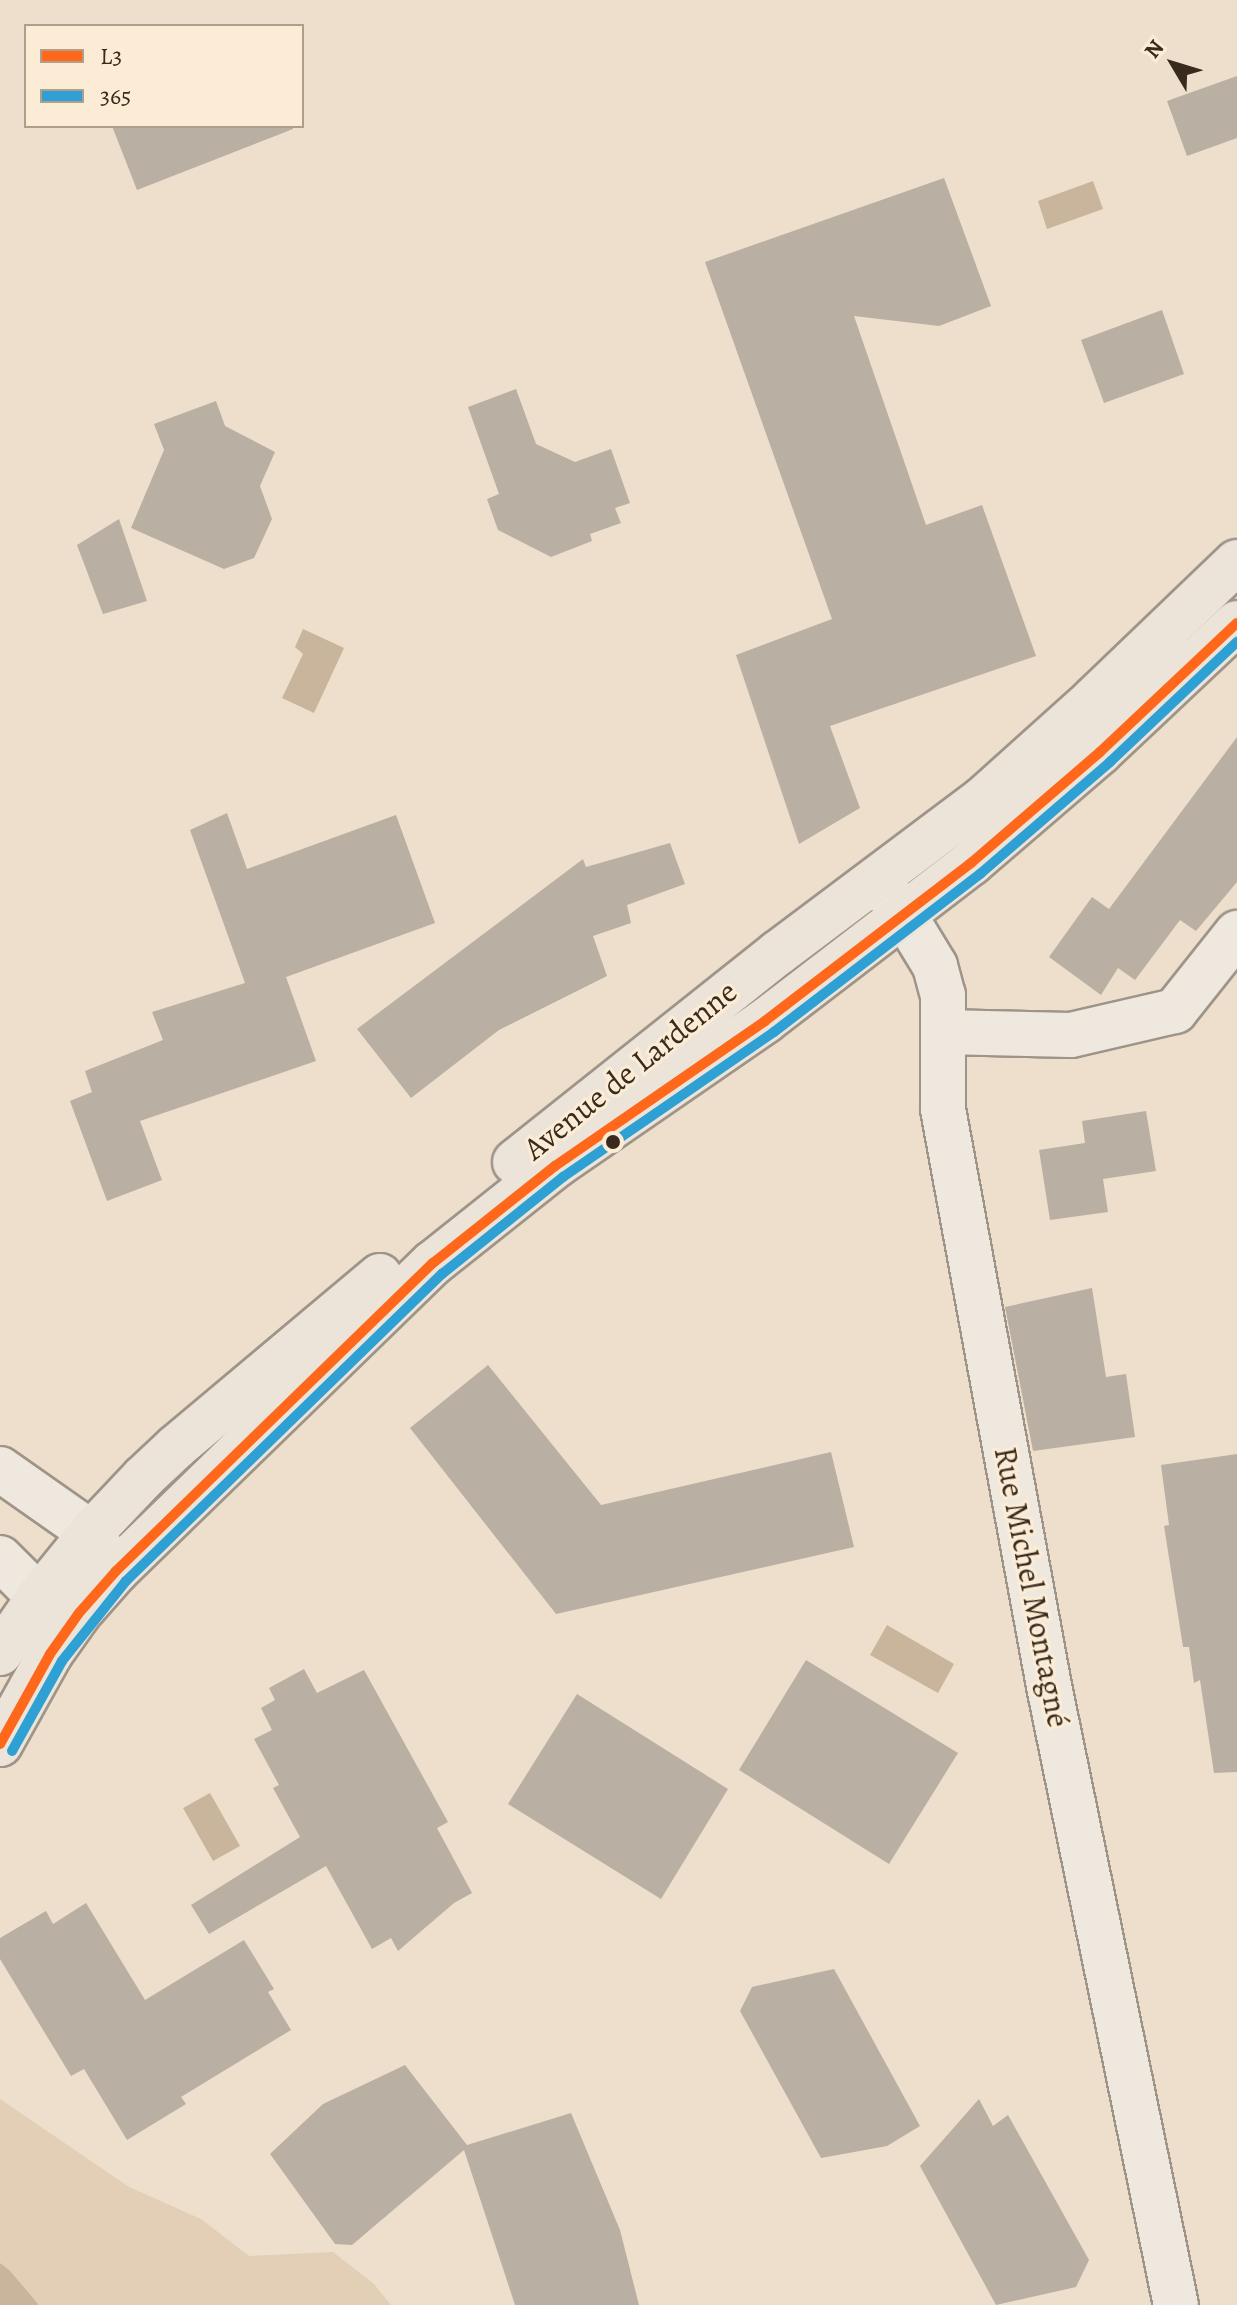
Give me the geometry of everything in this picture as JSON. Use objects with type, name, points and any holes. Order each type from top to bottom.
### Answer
[{"type":"main road","name":"Avenue de Lardenne","points":[[0,1653],[39,1597],[91,1533],[176,1447],[537,1143],[778,953],[982,800],[1094,699],[1237,562]]},
{"type":"main road","name":"Avenue de Lardenne","points":[[0,1744],[36,1677],[79,1613],[116,1571],[433,1263],[555,1166],[765,1021],[904,915],[1100,752],[1237,623]]},
{"type":"street","name":"Rue Michel Montagné","points":[[878,881],[904,915],[935,966],[943,995],[943,1109],[1049,1686],[1176,2305]]},
{"type":"street","points":[[943,1032],[1071,1035],[1175,1011],[1237,933]]},
{"type":"street","points":[[0,1469],[91,1533],[116,1571]]},
{"type":"street","points":[[0,1558],[39,1597],[79,1613]]},
{"type":"shaded area","points":[[1093,181],[1103,209],[1047,229],[1038,201]]},
{"type":"shaded area","points":[[303,629],[344,648],[314,713],[282,698],[303,654],[295,647]]},
{"type":"shaded area","points":[[887,1625],[954,1664],[938,1693],[870,1655]]},
{"type":"shaded area","points":[[210,1793],[240,1846],[213,1861],[183,1808]]},
{"type":"shaded area","points":[[0,2099],[129,2187],[201,2219],[249,2256],[333,2252],[374,2284],[391,2305],[39,2305],[0,2263]]},
{"type":"shaded area","points":[[0,2263],[10,2271],[39,2305],[0,2305]]},
{"type":"building","points":[[1237,76],[1237,138],[1187,156],[1167,101]]},
{"type":"building","points":[[113,128],[293,128],[293,129],[137,190]]},
{"type":"building","points":[[944,178],[991,306],[939,326],[854,316],[926,525],[982,505],[1036,656],[830,726],[860,808],[799,844],[736,655],[832,619],[705,262]]},
{"type":"building","points":[[1162,310],[1184,374],[1104,403],[1081,340]]},
{"type":"building","points":[[516,389],[536,444],[575,462],[611,449],[630,503],[615,508],[621,523],[590,534],[592,541],[551,557],[498,530],[487,499],[499,494],[468,407]]},
{"type":"building","points":[[216,401],[225,426],[275,452],[260,486],[272,519],[254,558],[224,569],[131,528],[164,450],[154,424]]},
{"type":"building","points":[[119,519],[147,601],[103,614],[77,545]]},
{"type":"building","points":[[1237,737],[1237,882],[1196,931],[1180,920],[1135,980],[1118,968],[1101,995],[1049,957],[1092,897],[1109,909]]},
{"type":"building","points":[[227,813],[247,869],[396,815],[435,923],[286,977],[316,1061],[140,1121],[162,1180],[107,1201],[70,1101],[92,1092],[85,1071],[163,1040],[152,1012],[245,983],[190,830]]},
{"type":"building","points":[[670,843],[685,884],[627,905],[631,923],[593,936],[607,976],[499,1030],[411,1098],[357,1029],[583,859],[586,867]]},
{"type":"building","points":[[1146,1111],[1156,1171],[1103,1179],[1108,1212],[1050,1220],[1039,1150],[1085,1143],[1082,1121]]},
{"type":"building","points":[[1092,1288],[1106,1377],[1126,1374],[1135,1437],[1033,1451],[1005,1307]]},
{"type":"building","points":[[488,1365],[601,1505],[831,1452],[854,1547],[556,1614],[410,1428]]},
{"type":"building","points":[[1237,1454],[1237,1772],[1214,1773],[1200,1680],[1194,1683],[1189,1647],[1183,1647],[1164,1526],[1169,1525],[1161,1465]]},
{"type":"building","points":[[806,1660],[958,1753],[889,1864],[739,1770]]},
{"type":"building","points":[[304,1669],[317,1693],[364,1670],[448,1822],[437,1828],[472,1893],[454,1903],[398,1951],[391,1938],[372,1949],[326,1866],[209,1934],[191,1905],[300,1837],[273,1788],[279,1785],[254,1739],[272,1730],[261,1708],[275,1700],[269,1688]]},
{"type":"building","points":[[577,1694],[728,1789],[661,1899],[508,1804]]},
{"type":"building","points":[[86,1903],[145,2000],[244,1940],[274,1989],[268,1992],[291,2030],[181,2097],[186,2104],[127,2140],[84,2069],[71,2076],[0,1959],[0,1938],[46,1911],[53,1924]]},
{"type":"building","points":[[834,1969],[920,2126],[887,2146],[821,2158],[740,2011],[752,1987]]},
{"type":"building","points":[[405,2065],[467,2145],[571,2113],[620,2230],[639,2305],[515,2305],[464,2150],[352,2245],[335,2244],[270,2154],[323,2104]]},
{"type":"building","points":[[979,2099],[993,2126],[1008,2115],[1089,2260],[1076,2287],[996,2305],[920,2166]]},
{"type":"transit line","name":"L3","points":[[0,1744],[50,1654],[79,1613],[116,1571],[433,1263],[555,1166],[765,1021],[971,863],[1100,752],[1237,623]]},
{"type":"transit line","name":"365","points":[[12,1751],[62,1661],[126,1581],[442,1274],[563,1177],[774,1032],[980,874],[1110,762],[1237,642]]}]
